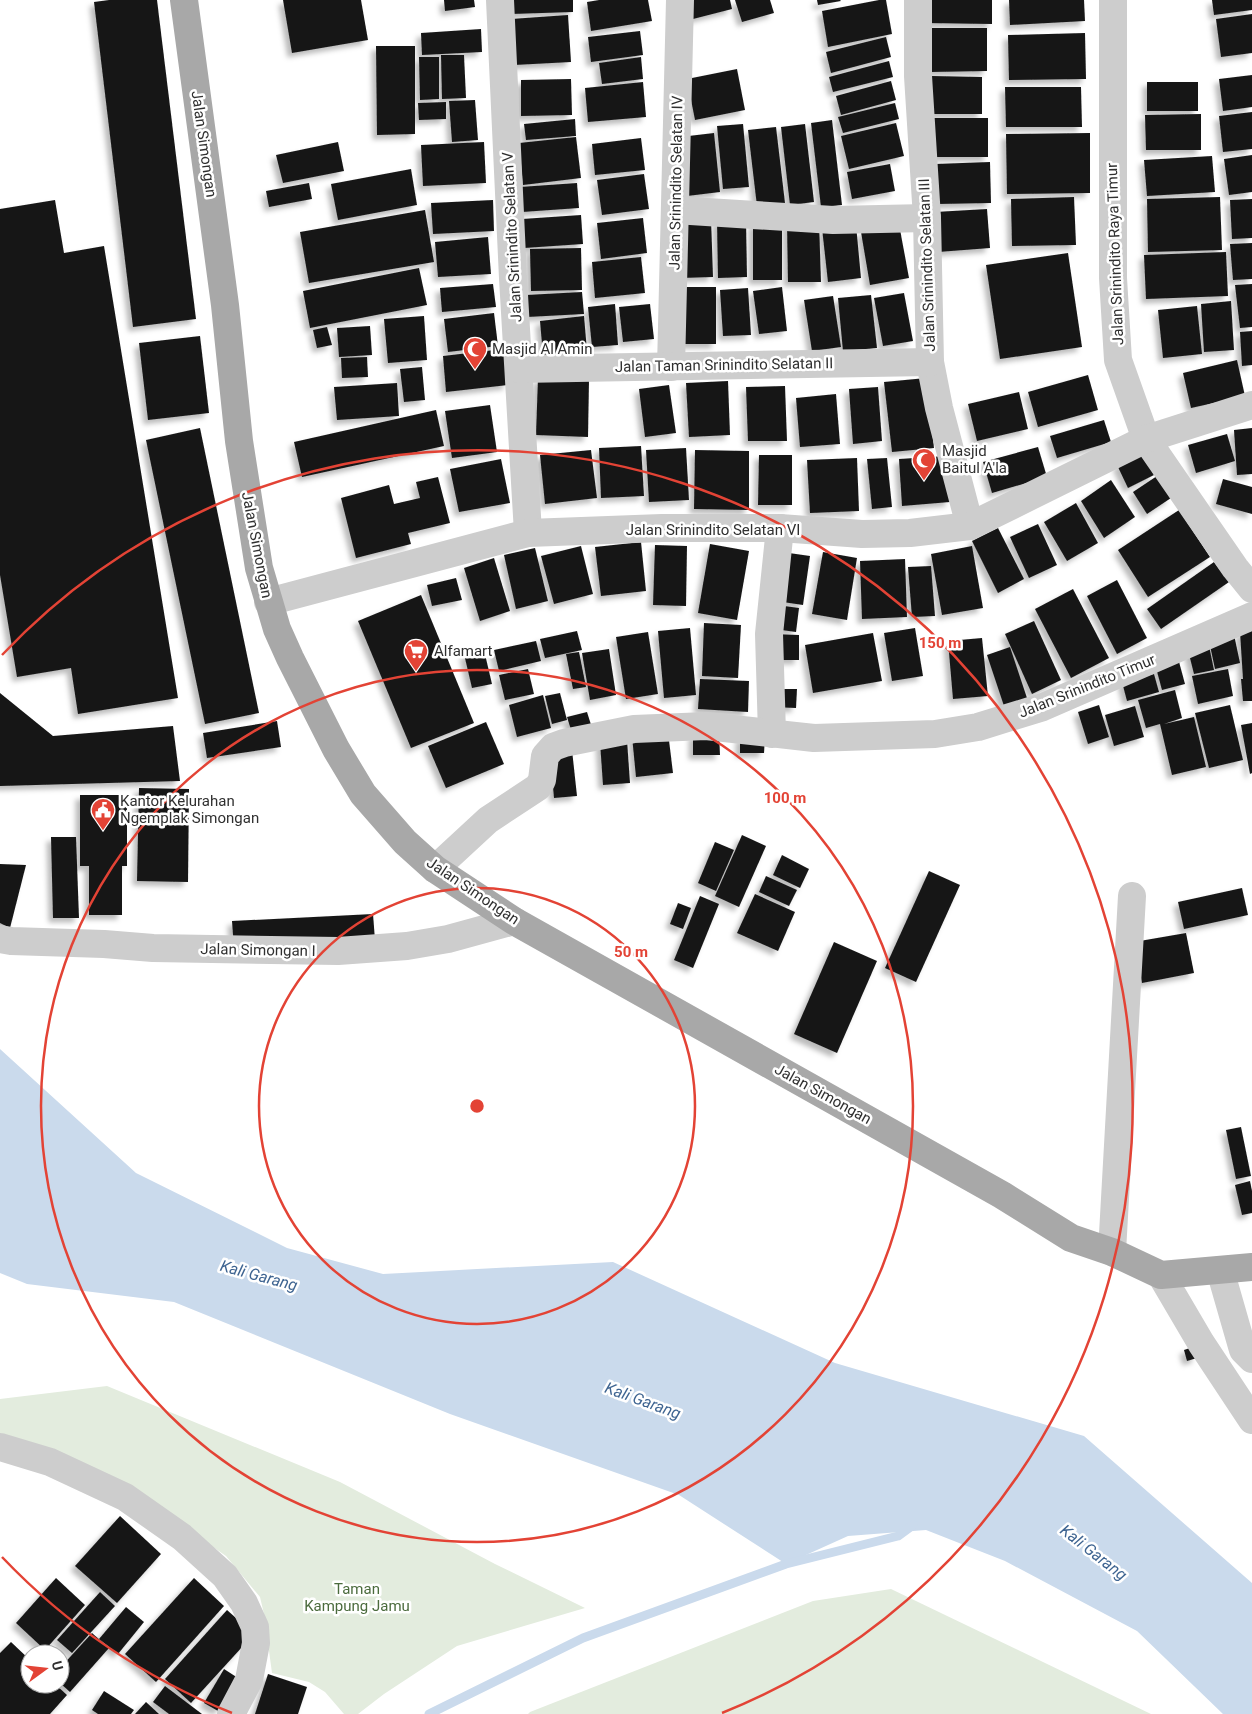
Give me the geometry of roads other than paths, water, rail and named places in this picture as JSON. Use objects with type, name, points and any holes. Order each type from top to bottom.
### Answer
[{"type":"main road","name":"Jalan Simongan","points":[[184,0],[225,305],[239,441],[259,568],[268,602],[290,658],[336,749],[363,794],[405,842],[435,869],[514,920],[1002,1195],[1071,1238],[1112,1252],[1161,1275],[1252,1267]]},
{"type":"street","name":"Jalan Srinindito Selatan V","points":[[500,0],[528,533]]},
{"type":"street","name":"Jalan Srinindito Selatan IV","points":[[671,367],[680,0]]},
{"type":"street","name":"Jalan Srinindito Selatan III","points":[[918,0],[918,76],[927,218],[930,362],[939,408],[970,526]]},
{"type":"street","name":"Jalan Srinindito Raya Timur","points":[[1113,0],[1113,278],[1118,360],[1146,439],[1235,568],[1252,589]]},
{"type":"street","points":[[675,210],[833,220],[927,218]]},
{"type":"street","name":"Jalan Taman Srinindito Selatan II","points":[[519,369],[930,362]]},
{"type":"street","name":"Jalan Srinindito Selatan VI","points":[[268,602],[528,533],[662,528],[780,528],[862,534],[910,533],[970,526],[1146,439],[1252,404]]},
{"type":"street","points":[[772,734],[769,634],[780,528]]},
{"type":"street","name":"Jalan Srinindito Timur","points":[[435,869],[488,820],[538,787],[542,780],[545,756],[553,747],[564,743],[634,729],[706,726],[814,738],[935,734],[978,727],[1044,707],[1252,616]]},
{"type":"street","points":[[1112,1252],[1132,896]]},
{"type":"street","name":"Jalan Simongan I","points":[[0,938],[10,941],[104,944],[153,948],[338,950],[407,946],[448,939],[514,920]]},
{"type":"street","points":[[1220,1270],[1243,1350],[1252,1359]]},
{"type":"street","points":[[1161,1275],[1201,1343],[1252,1420]]},
{"type":"street","points":[[0,1447],[50,1462],[125,1497],[182,1537],[225,1576],[244,1603],[255,1627],[256,1643],[249,1680],[231,1714]]},
{"type":"water","name":"Kali Garang","points":[[0,1049],[136,1173],[287,1248],[383,1274],[613,1262],[835,1363],[1084,1436],[1252,1583],[1252,1714],[1223,1714],[1137,1631],[1005,1561],[926,1530],[848,1536],[786,1564],[679,1495],[450,1414],[174,1302],[27,1284],[0,1273]]},
{"type":"waterway","points":[[429,1714],[583,1638],[786,1564],[898,1536],[913,1525]]},
{"type":"place","name":"Masjid Al Amin","points":[[475,370]]},
{"type":"place","name":"Masjid Baitul A'la","points":[[924,481]]},
{"type":"place","name":"Alfamart","points":[[416,672]]},
{"type":"place","name":"Kantor Kelurahan Ngemplak Simongan","points":[[103,831]]},
{"type":"park label","name":"Taman Kampung Jamu","points":[[357,1598]]}]
